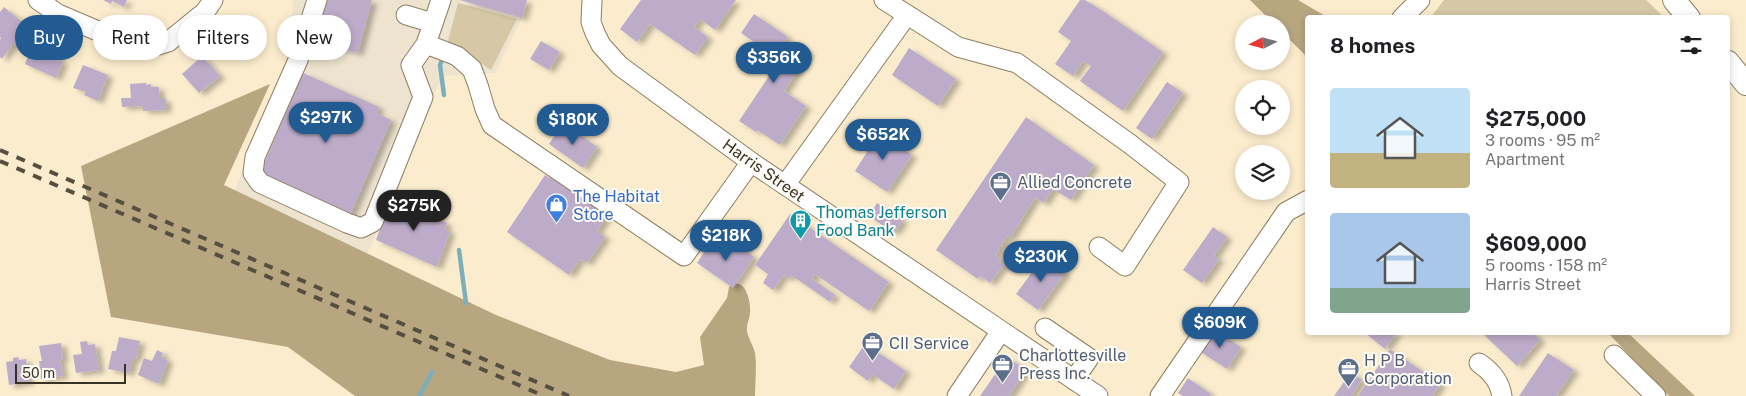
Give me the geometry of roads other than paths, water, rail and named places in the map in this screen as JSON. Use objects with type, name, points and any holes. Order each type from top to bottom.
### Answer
[{"type":"main road","points":[[1674,0],[1686,15]]},
{"type":"main road","points":[[1730,64],[1746,84]]},
{"type":"street","points":[[38,0],[58,14],[132,45],[149,48],[168,42],[205,12],[213,0]]},
{"type":"street","points":[[317,0],[298,60],[255,157],[253,173],[260,183],[361,228],[373,222],[424,97],[411,65],[426,44],[441,0]]},
{"type":"street","name":"Harris Street","points":[[592,0],[591,22],[595,33],[601,45],[620,66],[751,162],[1098,396]]},
{"type":"street","points":[[884,0],[958,47],[1017,63],[1130,144],[1179,182],[1125,266],[1099,247]]},
{"type":"street","points":[[1405,15],[1420,0]]},
{"type":"street","points":[[406,16],[433,23]]},
{"type":"street","points":[[785,185],[907,16]]},
{"type":"street","points":[[426,44],[457,56],[472,69],[484,109],[492,125],[684,256],[751,162]]},
{"type":"street","points":[[1160,396],[1286,212],[1305,202]]},
{"type":"street","points":[[1045,328],[1089,358],[1074,380]]},
{"type":"street","points":[[957,396],[1001,331]]},
{"type":"street","points":[[1614,355],[1656,396]]},
{"type":"street","points":[[1478,363],[1494,377],[1501,389],[1502,396]]},
{"type":"waterway","points":[[442,60],[440,65],[444,95]]},
{"type":"waterway","points":[[459,250],[466,303]]},
{"type":"waterway","points":[[419,396],[432,372]]},
{"type":"railway","points":[[0,150],[569,396]]},
{"type":"railway","points":[[0,161],[544,396]]},
{"type":"place","name":"Allied Concrete","points":[[1001,201]]},
{"type":"place","name":"The Habitat Store","points":[[557,224]]},
{"type":"place","name":"Thomas Jefferson Food Bank","points":[[800,240]]},
{"type":"place","name":"CII Service","points":[[873,362]]},
{"type":"place","name":"Charlottesville Press Inc.","points":[[1003,383]]},
{"type":"place","name":"H P B Corporation","points":[[1348,388]]}]
